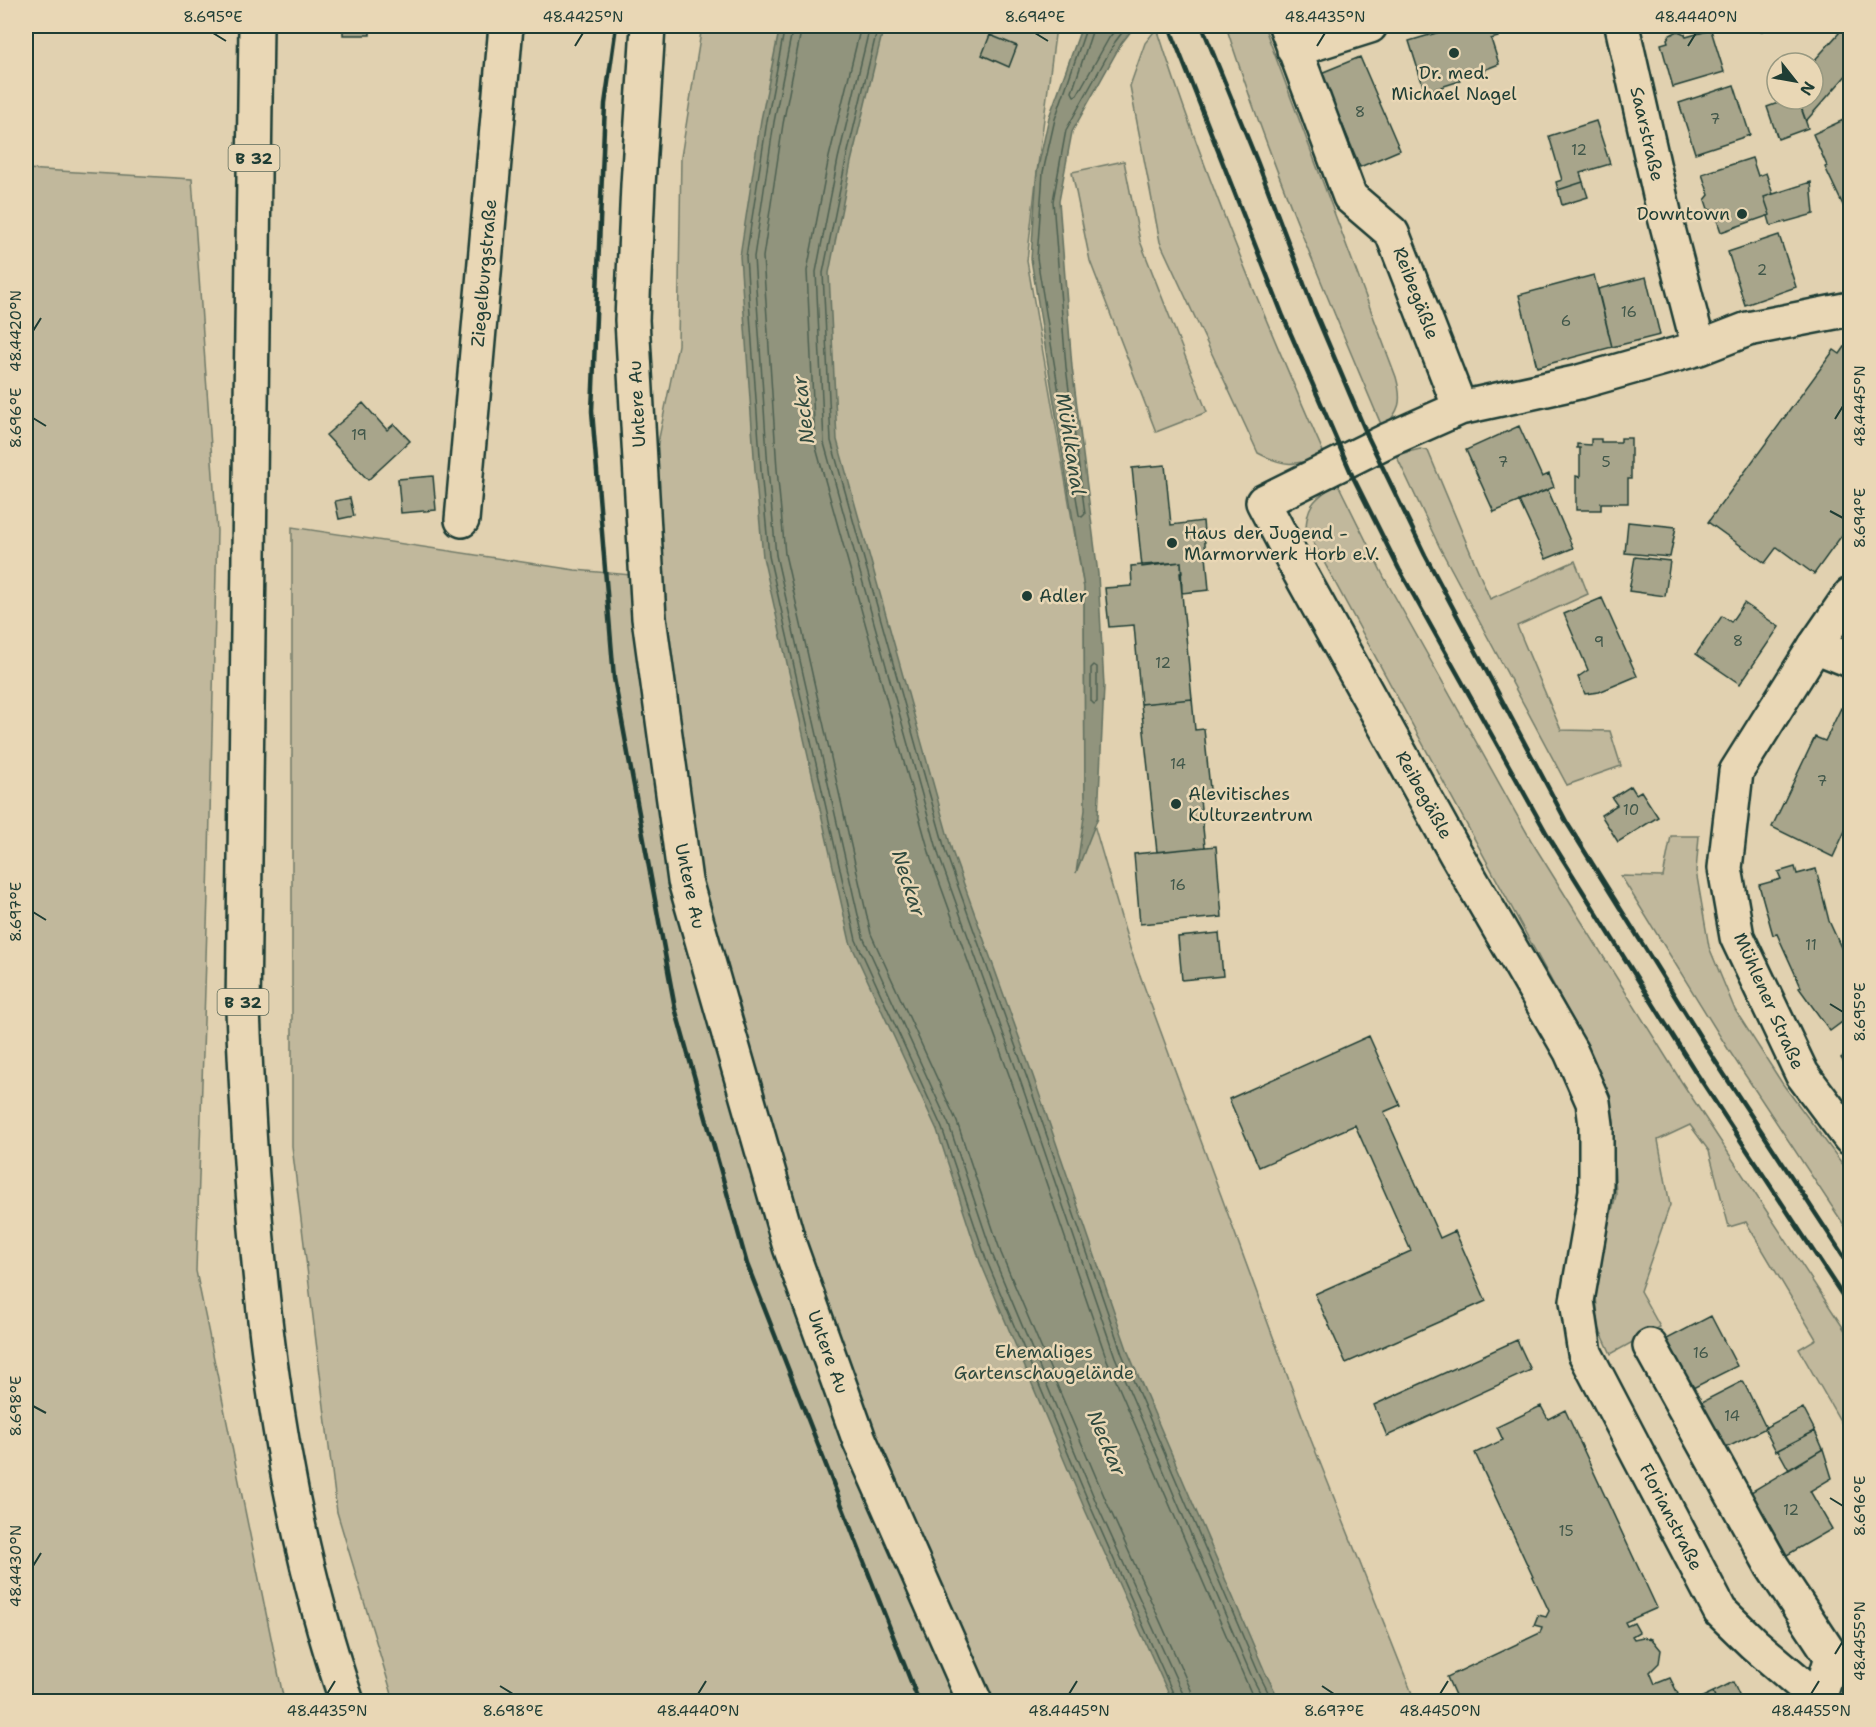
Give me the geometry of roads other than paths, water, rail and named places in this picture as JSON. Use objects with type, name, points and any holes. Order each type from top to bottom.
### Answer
[{"type":"street","name":"B 32","points":[[256,26],[243,1010],[249,1140],[263,1300],[276,1411],[312,1586],[347,1701]]},
{"type":"street","name":"Ziegelburgstraße","points":[[462,520],[506,26]]},
{"type":"street","name":"Untere Au","points":[[648,26],[632,320],[649,618],[685,881],[790,1247],[859,1439],[975,1701]]},
{"type":"street","points":[[1290,38],[1370,26]]},
{"type":"street","name":"Saarstraße","points":[[1622,26],[1665,217],[1699,348]]},
{"type":"street","name":"Reibegäßle","points":[[1290,38],[1350,197],[1392,233],[1460,408]]},
{"type":"street","name":"Reibegäßle","points":[[1577,1301],[1596,1191],[1596,1125],[1593,1102],[1571,1052],[1456,854],[1310,592],[1263,502],[1377,445],[1460,408],[1579,382],[1699,348],[1748,329],[1851,309]]},
{"type":"street","name":"Mühlener Straße","points":[[1851,595],[1815,646],[1736,772],[1725,868],[1737,937],[1802,1074],[1851,1138]]},
{"type":"street","points":[[1815,646],[1851,660]]},
{"type":"street","name":"Florianstraße","points":[[1577,1301],[1585,1353],[1720,1611],[1754,1644],[1820,1700],[1832,1657],[1772,1566],[1650,1346]]},
{"type":"water","name":"Neckar","points":[[780,26],[884,26],[851,162],[829,273],[837,440],[952,851],[1033,1076],[1128,1352],[1265,1672],[1280,1701],[1172,1701],[1086,1512],[980,1261],[937,1130],[850,942],[763,557],[755,470],[740,256],[761,120]]},
{"type":"water","name":"Mühlkanal","points":[[1082,26],[1135,26],[1121,44],[1072,132],[1059,201],[1072,367],[1098,574],[1104,686],[1098,817],[1076,873],[1085,810],[1084,588],[1031,259],[1037,172],[1049,117]]},
{"type":"railway","points":[[616,26],[605,104],[592,411],[614,678],[675,1008],[747,1264],[919,1702]]},
{"type":"railway","points":[[1169,26],[1283,316],[1352,475],[1399,569],[1547,834],[1695,1071],[1850,1307]]},
{"type":"railway","points":[[1202,26],[1312,305],[1368,437],[1425,555],[1567,823],[1714,1059],[1850,1266]]},
{"type":"place","name":"Dr. med. Michael Nagel","points":[[1454,53]]},
{"type":"place","name":"Downtown","points":[[1742,214]]},
{"type":"place","name":"Haus der Jugend - Marmorwerk Horb e.V.","points":[[1172,543]]},
{"type":"place","name":"Adler","points":[[1027,596]]},
{"type":"place","name":"Alevitisches Kulturzentrum","points":[[1176,804]]},
{"type":"park label","name":"Ehemaliges Gartenschaugelände","points":[[1044,1362]]}]
